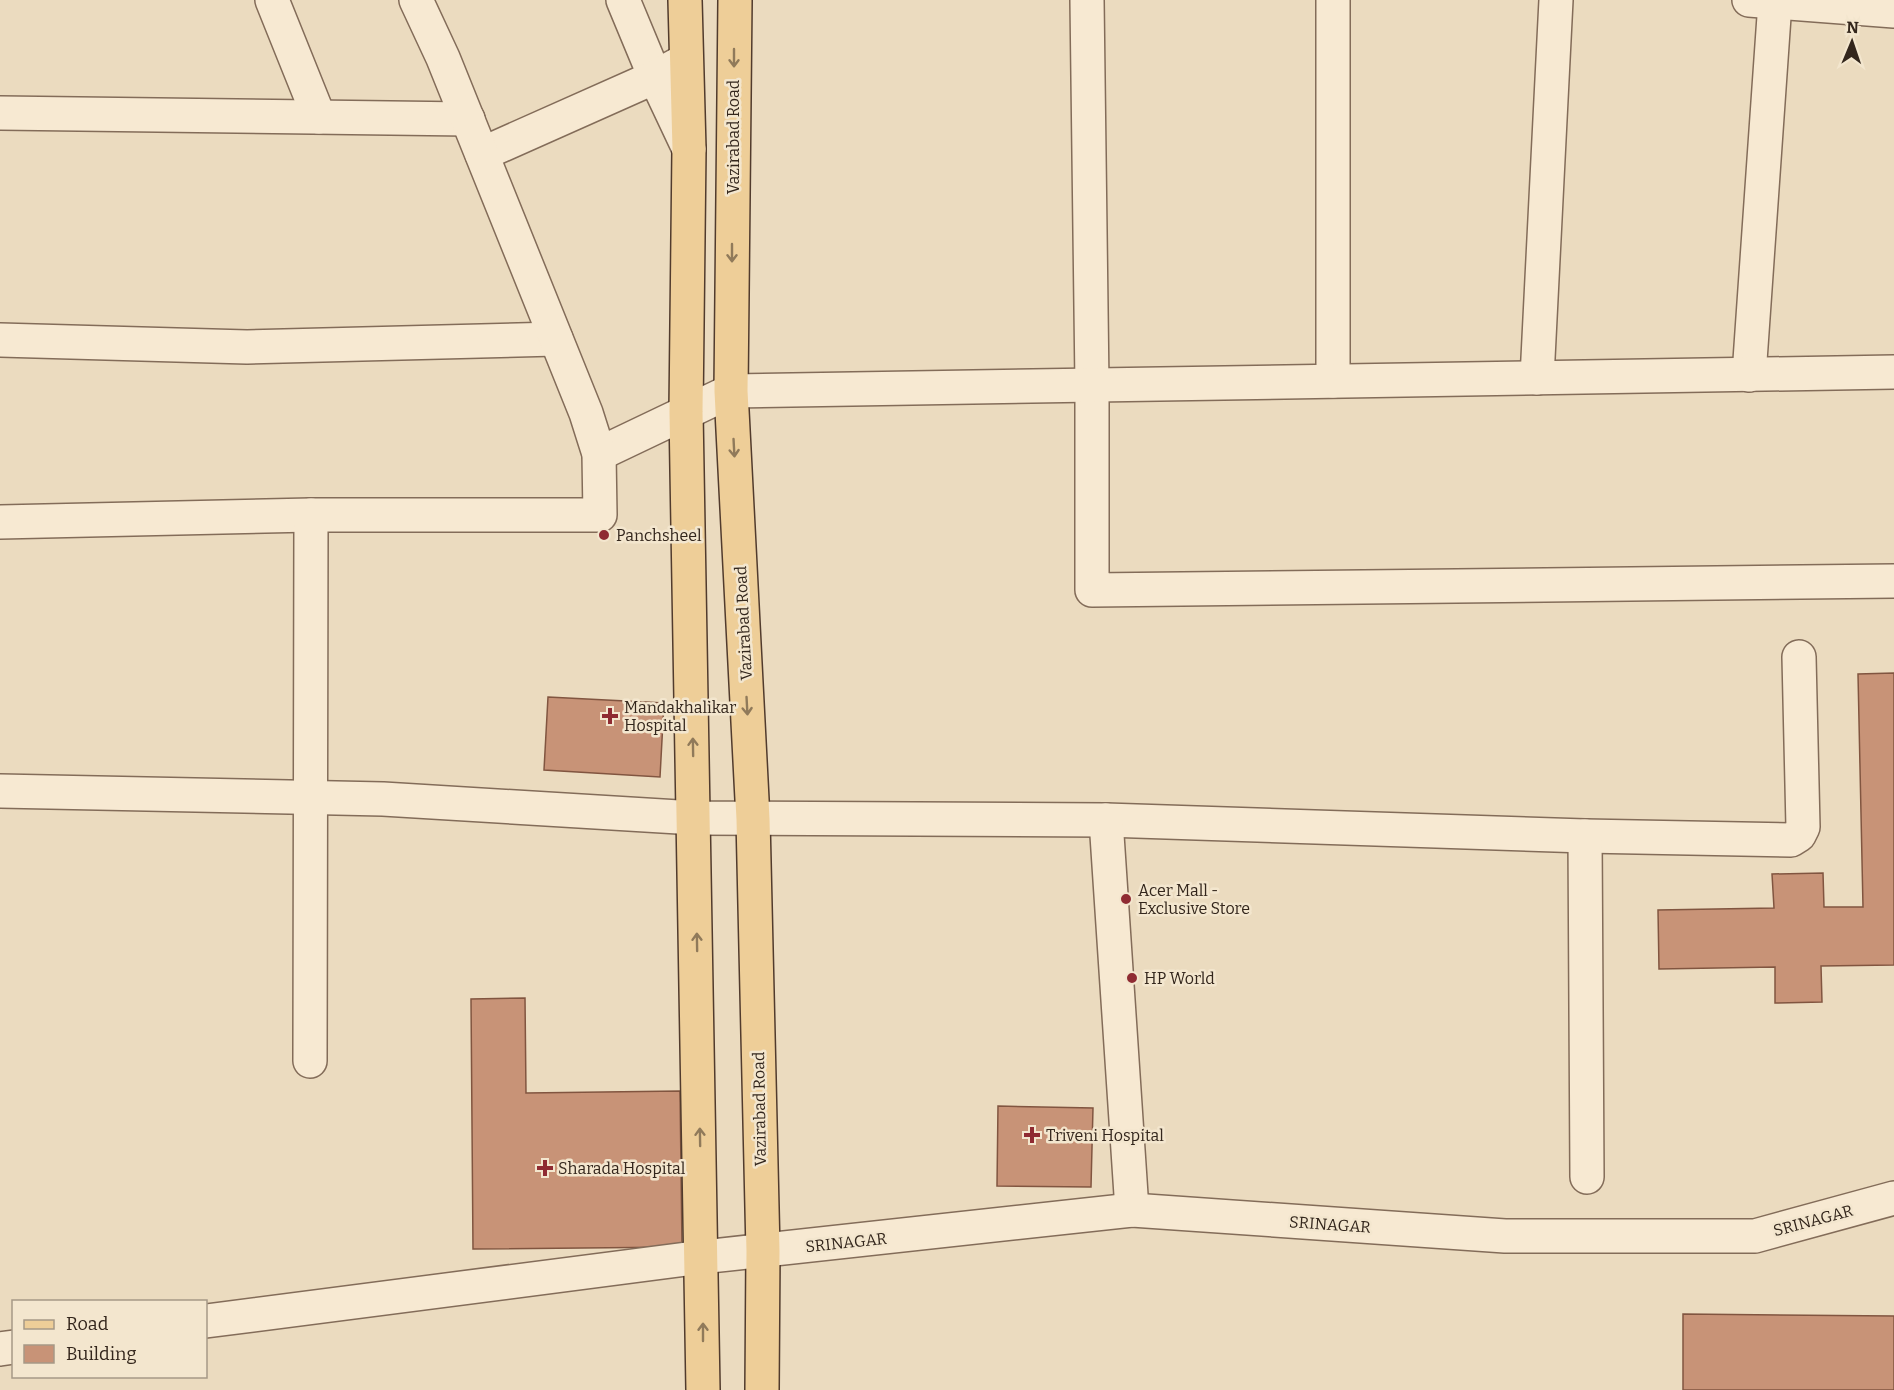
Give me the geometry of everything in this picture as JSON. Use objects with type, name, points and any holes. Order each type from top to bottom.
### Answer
[{"type":"main road","points":[[685,0],[689,149],[686,412],[703,1390]]},
{"type":"main road","name":"Vazirabad Road","points":[[735,0],[731,391],[753,819],[763,1251],[762,1390]]},
{"type":"street","points":[[272,0],[319,117]]},
{"type":"street","points":[[0,522],[311,515],[600,515],[599,454],[586,413],[468,119],[416,0]]},
{"type":"street","points":[[623,0],[655,77],[689,149]]},
{"type":"street","points":[[1087,0],[1092,590],[1894,581]]},
{"type":"street","points":[[1333,0],[1333,381]]},
{"type":"street","points":[[1537,378],[1556,0]]},
{"type":"street","points":[[1749,375],[1762,1],[1894,10]]},
{"type":"street","points":[[482,154],[655,77],[686,60]]},
{"type":"street","points":[[0,113],[468,119]]},
{"type":"street","points":[[0,340],[247,347],[556,339]]},
{"type":"street","points":[[599,454],[731,391],[1894,372]]},
{"type":"street","points":[[310,1061],[311,515]]},
{"type":"street","points":[[0,791],[383,799],[694,818],[1106,820],[1585,836],[1791,840],[1799,835],[1803,827],[1799,657]]},
{"type":"street","points":[[1106,820],[1132,1210]]},
{"type":"street","points":[[1585,836],[1587,1177]]},
{"type":"street","name":"SRINAGAR","points":[[207,1321],[702,1257],[1132,1210],[1505,1236],[1755,1236],[1894,1198]]},
{"type":"building","points":[[1894,673],[1894,965],[1821,966],[1822,1002],[1775,1003],[1775,967],[1659,969],[1658,910],[1774,908],[1772,874],[1823,873],[1824,907],[1863,907],[1858,674]]},
{"type":"building","points":[[548,697],[664,703],[660,777],[544,770]]},
{"type":"building","points":[[525,998],[526,1093],[680,1091],[682,1247],[473,1249],[471,999]]},
{"type":"building","points":[[998,1106],[1093,1108],[1091,1187],[997,1186]]},
{"type":"building","points":[[1683,1314],[1894,1316],[1894,1390],[1683,1390]]},
{"type":"place","name":"Panchsheel","points":[[604,535]]},
{"type":"place","name":"Mandakhalikar Hospital","points":[[610,716]]},
{"type":"place","name":"Acer Mall - Exclusive Store","points":[[1126,899]]},
{"type":"place","name":"HP World","points":[[1132,978]]},
{"type":"place","name":"Triveni Hospital","points":[[1032,1135]]},
{"type":"place","name":"Sharada Hospital","points":[[545,1168]]}]
